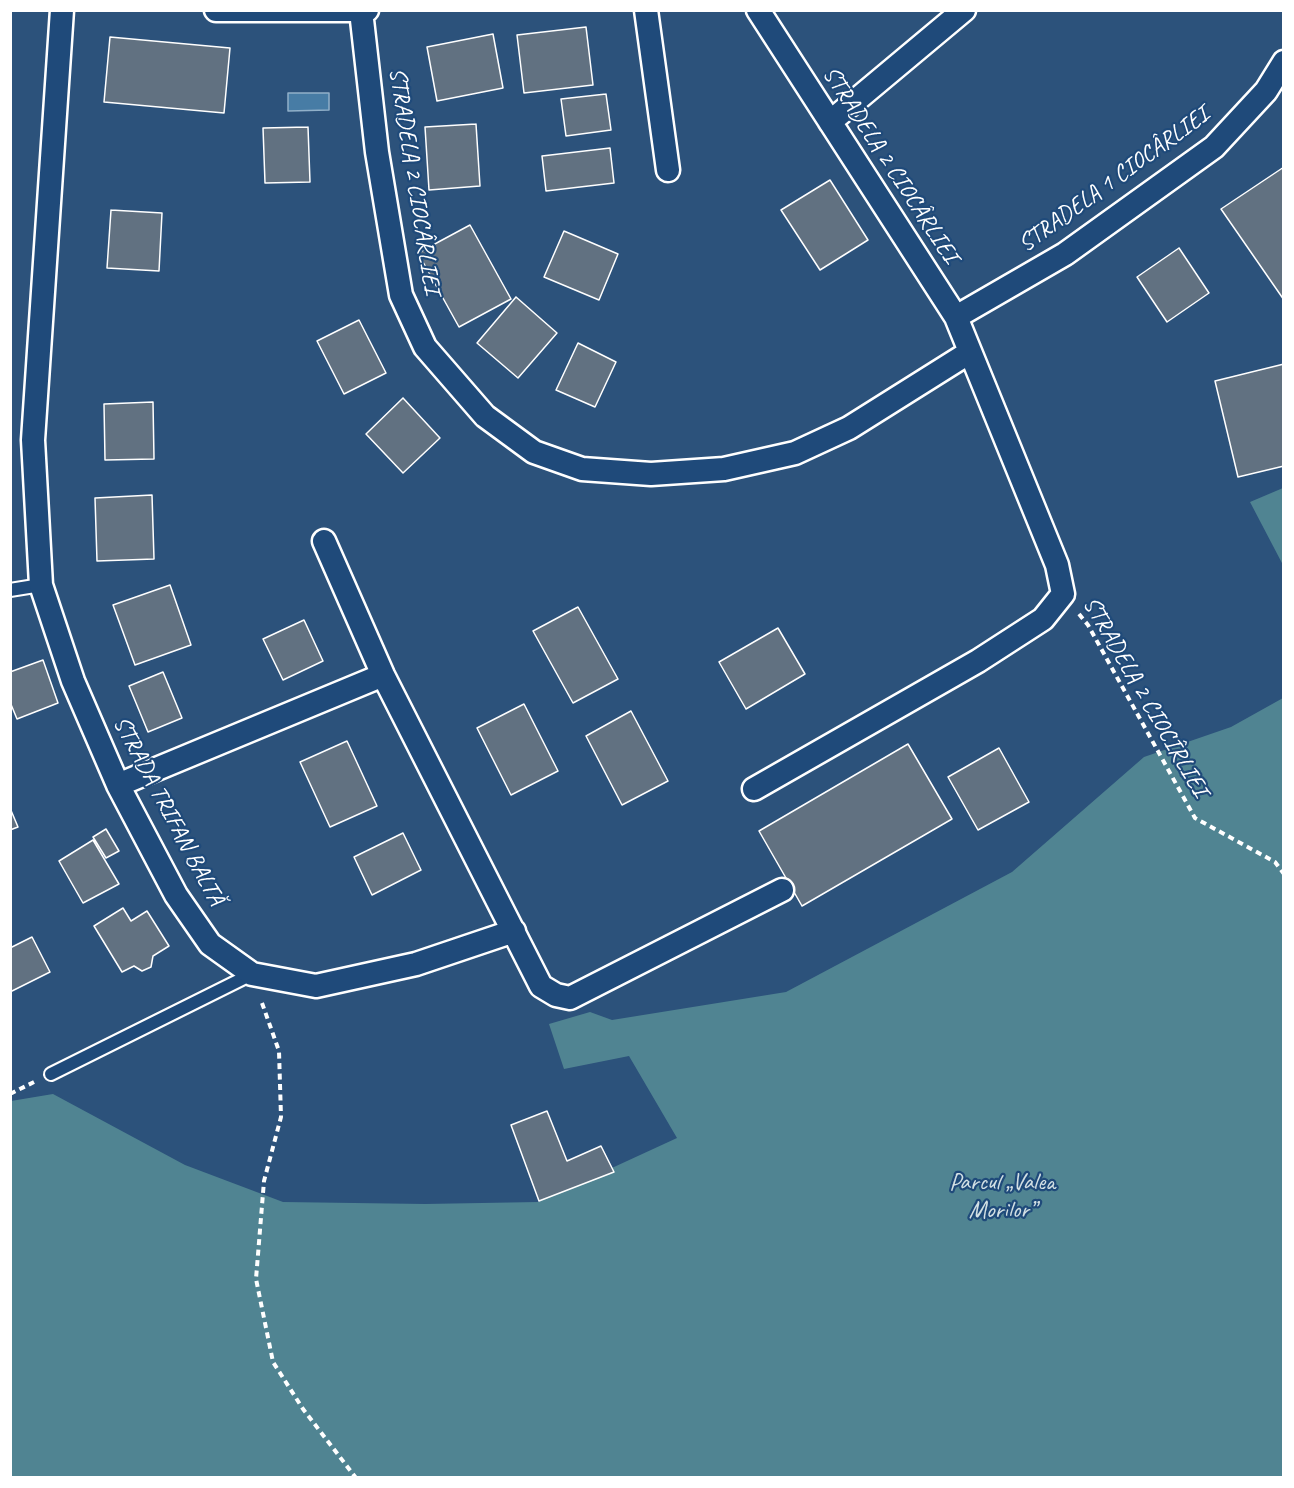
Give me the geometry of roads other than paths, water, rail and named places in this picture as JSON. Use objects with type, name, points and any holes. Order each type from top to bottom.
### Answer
[{"type":"street","name":"STRADA TRIFAN BALTĂ","points":[[62,10],[33,440],[41,585],[73,681],[118,785],[176,895],[210,944],[252,974]]},
{"type":"street","name":"STRADELA 2 CIOCÂRLIEI","points":[[216,10],[364,11],[377,152],[401,295],[425,347],[485,416],[534,453],[582,469],[651,474],[724,469],[795,453],[849,428],[970,352]]},
{"type":"street","points":[[646,10],[668,170]]},
{"type":"street","name":"STRADELA 2 CIOCÂRLIEI","points":[[754,789],[987,655],[1043,620],[1063,594],[1057,565],[956,317],[758,10]]},
{"type":"street","points":[[830,123],[964,10]]},
{"type":"street","name":"STRADELA 1 CIOCÂRLIEI","points":[[956,317],[1065,254],[1214,147],[1266,91],[1284,62]]},
{"type":"street","points":[[324,541],[383,675],[541,986],[556,995],[570,998],[782,890]]},
{"type":"street","points":[[118,785],[383,675]]},
{"type":"street","points":[[252,974],[316,986],[416,964],[514,931]]},
{"type":"lane","points":[[10,590],[41,585]]},
{"type":"lane","points":[[51,1074],[252,974]]},
{"type":"water","points":[[288,93],[329,93],[329,110],[288,111]]},
{"type":"park label","name":"Parcul „Valea Morilor”","points":[[1002,1197]]}]
